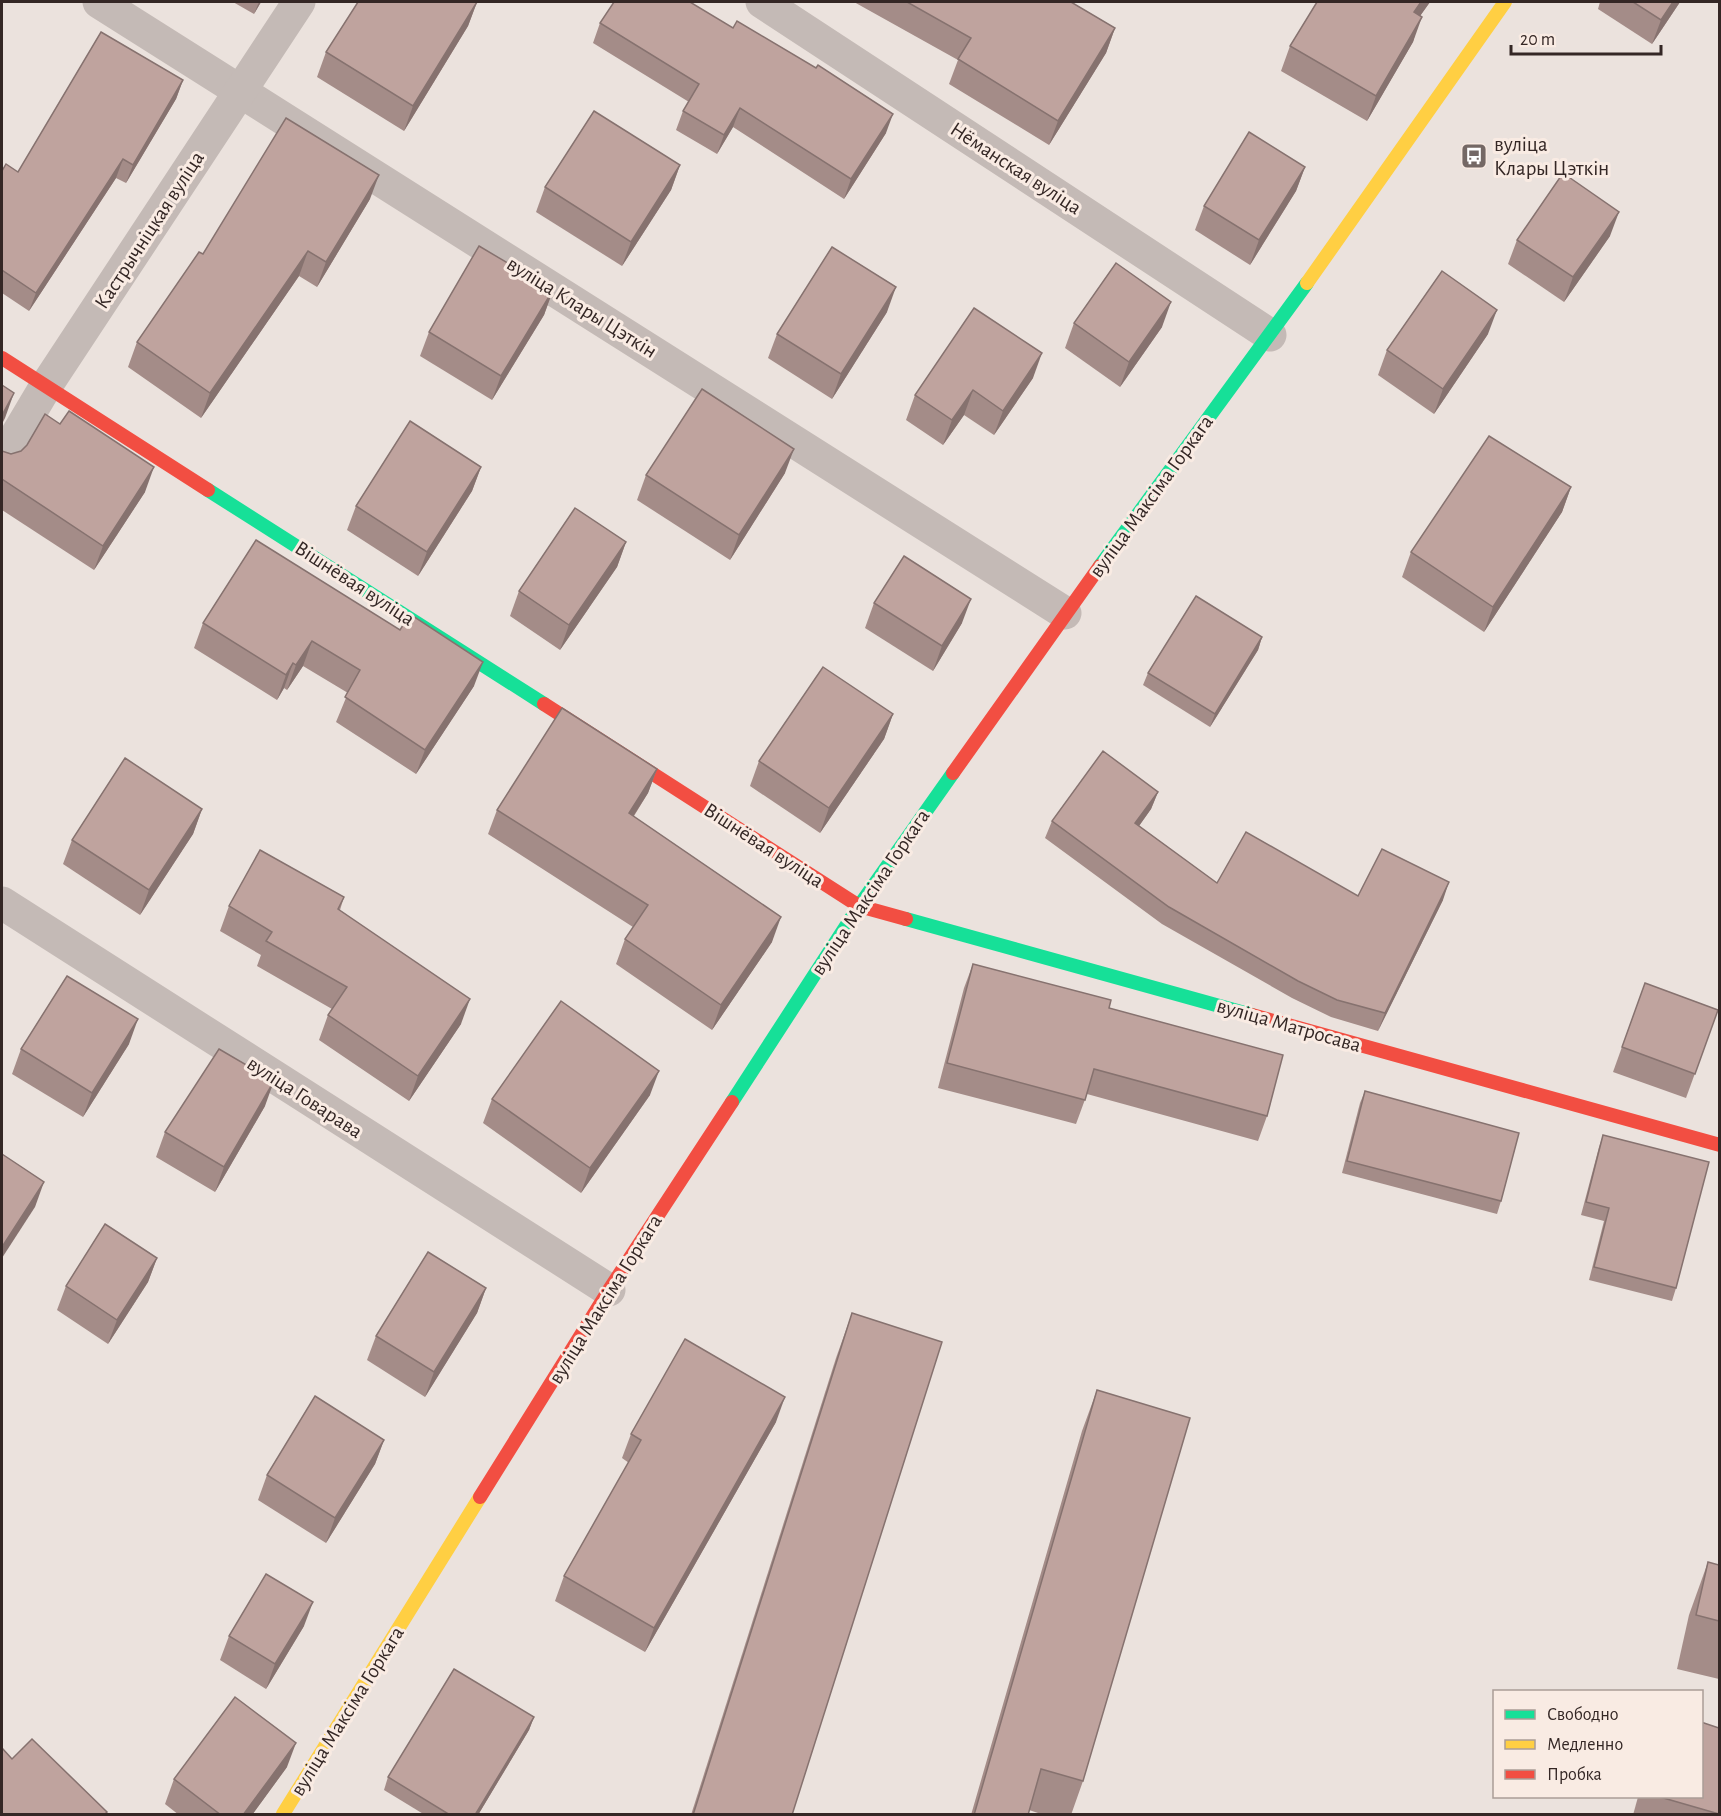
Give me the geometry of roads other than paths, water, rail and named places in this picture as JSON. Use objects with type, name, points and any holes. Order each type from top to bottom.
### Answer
[{"type":"street","name":"вуліца Клары Цэткін","points":[[99,2],[1065,613]]},
{"type":"street","name":"Кастрычніцкая вуліца","points":[[2,460],[46,386],[299,2]]},
{"type":"street","name":"Нёманская вуліца","points":[[762,2],[1270,335]]},
{"type":"street","name":"вуліца Максіма Горкага","points":[[283,1815],[609,1290],[859,906],[1065,613],[1270,335],[1505,2]]},
{"type":"street","name":"Вішнёвая вуліца","points":[[2,358],[859,906]]},
{"type":"street","name":"вуліца Говарава","points":[[2,903],[609,1290]]},
{"type":"street","name":"вуліца Матросава","points":[[859,906],[1719,1145]]},
{"type":"place","name":"вуліца Клары Цэткін","points":[[1474,156]]}]
